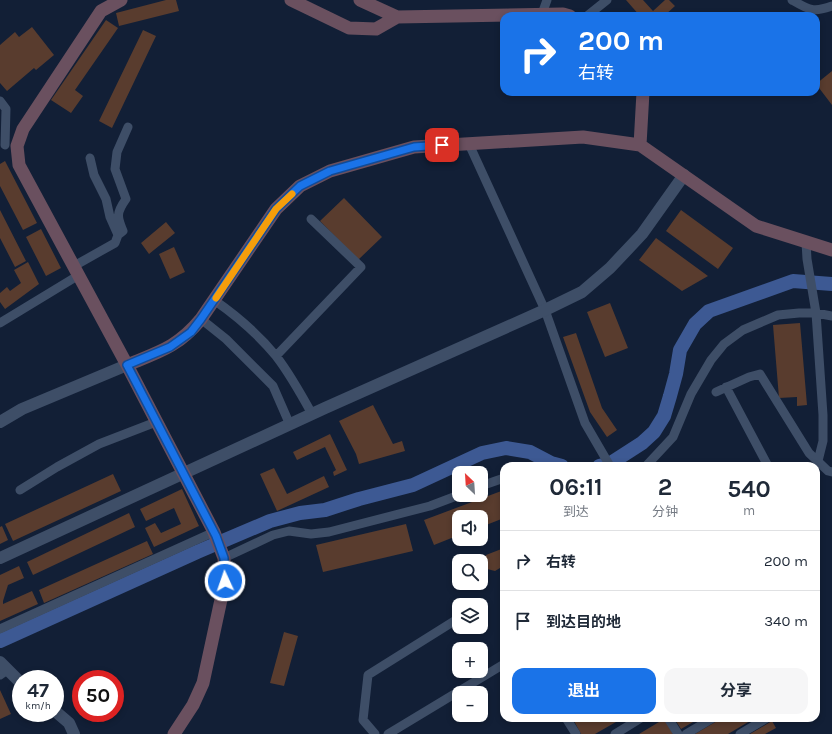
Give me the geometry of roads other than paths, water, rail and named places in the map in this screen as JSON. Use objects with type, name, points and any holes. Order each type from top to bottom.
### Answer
[{"type":"main road","points":[[121,0],[101,11],[23,129],[7,146],[19,165],[127,365],[215,534],[222,553],[225,581],[203,682],[194,705],[174,734]]},
{"type":"main road","points":[[291,0],[349,28],[376,29],[398,17]]},
{"type":"main road","points":[[360,0],[398,17],[500,15]]},
{"type":"main road","points":[[640,145],[643,96]]},
{"type":"main road","points":[[127,365],[170,347],[191,332],[276,209],[300,186],[330,171],[414,147],[582,137],[640,145],[756,226],[832,250]]},
{"type":"street","points":[[543,12],[547,0]]},
{"type":"street","points":[[592,12],[607,0]]},
{"type":"street","points":[[792,0],[806,8],[820,10],[832,6]]},
{"type":"street","points":[[0,100],[6,109],[7,146]]},
{"type":"street","points":[[0,323],[115,243],[118,235],[123,231],[118,218],[120,207],[126,199],[115,169],[117,152],[128,127]]},
{"type":"street","points":[[469,144],[545,310],[584,423],[608,462]]},
{"type":"street","points":[[90,158],[94,175],[106,200],[110,217],[118,235]]},
{"type":"street","points":[[0,558],[312,414],[582,292],[610,268],[642,234],[684,175]]},
{"type":"street","points":[[276,356],[361,267],[311,219]]},
{"type":"street","points":[[716,392],[749,377],[760,374],[809,453],[818,461],[823,441],[823,415],[816,313],[812,298],[806,242]]},
{"type":"street","points":[[214,300],[242,321],[276,356],[312,414]]},
{"type":"street","points":[[650,462],[673,436],[691,394],[711,360],[724,344],[743,330],[778,315],[816,313],[832,316]]},
{"type":"street","points":[[201,319],[226,339],[273,386],[290,425]]},
{"type":"street","points":[[0,422],[22,409],[127,365]]},
{"type":"street","points":[[726,388],[766,462]]},
{"type":"street","points":[[20,490],[57,467],[99,444],[156,422]]},
{"type":"street","points":[[820,463],[828,471],[832,472]]},
{"type":"street","points":[[488,484],[500,479]]},
{"type":"street","points":[[222,553],[289,531],[311,534],[329,532],[430,506],[452,498]]},
{"type":"street","points":[[0,629],[215,534]]},
{"type":"street","points":[[375,734],[363,720],[368,675],[452,622]]},
{"type":"street","points":[[388,734],[500,666]]},
{"type":"street","points":[[2,669],[12,676]]},
{"type":"street","points":[[64,719],[69,723],[74,734]]},
{"type":"street","points":[[568,722],[576,734]]},
{"type":"street","points":[[615,734],[634,722]]},
{"type":"street","points":[[670,722],[678,734]]},
{"type":"street","points":[[686,734],[706,722]]},
{"type":"street","points":[[740,734],[760,722]]},
{"type":"waterway","points":[[613,462],[642,443],[654,432],[664,416],[676,374],[680,350],[695,324],[709,311],[793,281],[832,284]]},
{"type":"waterway","points":[[0,641],[197,552],[270,521],[300,513],[325,510],[359,499],[413,485],[482,453],[506,448],[530,452],[549,462]]}]
